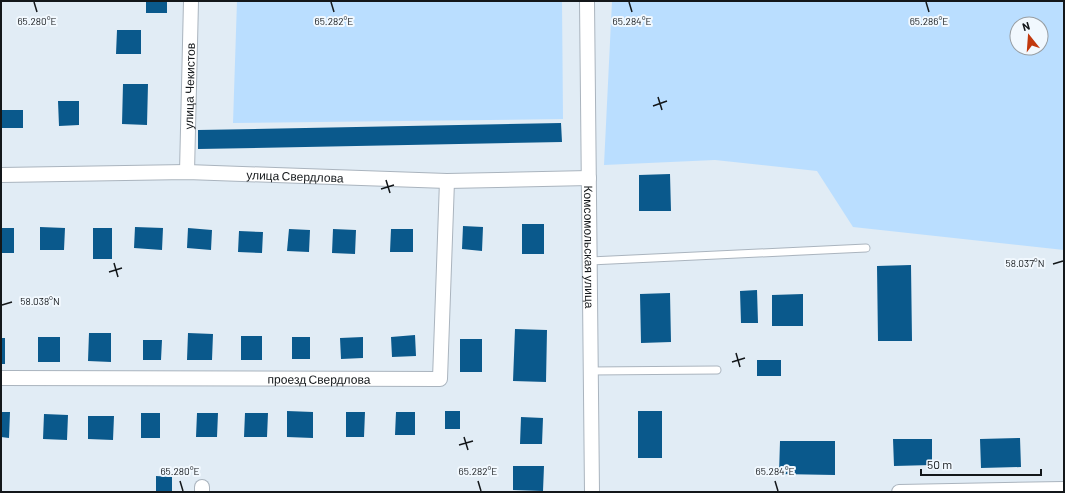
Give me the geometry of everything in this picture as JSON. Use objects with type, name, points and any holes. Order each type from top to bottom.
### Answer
[{"type":"street","name":"улица Чекистов","points":[[186,172],[191,1]]},
{"type":"street","name":"Комсомольская улица","points":[[587,1],[592,492]]},
{"type":"street","name":"улица Свердлова","points":[[1,175],[186,172],[446,181],[589,178]]},
{"type":"street","name":"проезд Свердлова","points":[[1,378],[440,379],[446,181]]},
{"type":"street","points":[[898,492],[1064,489]]},
{"type":"lane","points":[[590,261],[866,248]]},
{"type":"lane","points":[[591,371],[717,370]]},
{"type":"shaded area","points":[[237,1],[562,1],[563,119],[233,123]]},
{"type":"shaded area","points":[[612,1],[1064,1],[1064,250],[853,227],[817,171],[715,160],[604,165]]},
{"type":"building","points":[[146,1],[167,1],[167,13],[146,13]]},
{"type":"building","points":[[117,30],[141,30],[141,54],[116,54]]},
{"type":"building","points":[[123,84],[148,84],[147,125],[122,124]]},
{"type":"building","points":[[58,101],[79,101],[79,125],[59,126]]},
{"type":"building","points":[[1,110],[23,110],[23,128],[1,128]]},
{"type":"building","points":[[561,123],[562,142],[198,149],[198,130]]},
{"type":"building","points":[[670,174],[671,211],[639,211],[639,175]]},
{"type":"building","points":[[522,224],[544,224],[544,254],[522,254]]},
{"type":"building","points":[[463,226],[483,227],[482,251],[462,249]]},
{"type":"building","points":[[40,227],[65,228],[64,250],[40,250]]},
{"type":"building","points":[[135,227],[163,228],[162,250],[134,248]]},
{"type":"building","points":[[1,228],[14,228],[14,253],[1,253]]},
{"type":"building","points":[[93,228],[112,228],[112,259],[93,259]]},
{"type":"building","points":[[188,228],[212,230],[211,250],[187,248]]},
{"type":"building","points":[[289,229],[310,230],[309,252],[287,251]]},
{"type":"building","points":[[333,229],[356,230],[355,254],[332,253]]},
{"type":"building","points":[[391,229],[413,229],[413,252],[390,252]]},
{"type":"building","points":[[239,231],[263,232],[262,253],[238,252]]},
{"type":"building","points":[[911,265],[912,341],[878,341],[877,266]]},
{"type":"building","points":[[757,290],[758,323],[741,323],[740,291]]},
{"type":"building","points":[[670,293],[671,342],[641,343],[640,294]]},
{"type":"building","points":[[803,294],[803,326],[772,326],[772,295]]},
{"type":"building","points":[[515,329],[547,330],[546,382],[513,381]]},
{"type":"building","points":[[89,333],[111,333],[111,362],[88,361]]},
{"type":"building","points":[[188,333],[213,334],[212,360],[187,360]]},
{"type":"building","points":[[415,335],[416,356],[392,357],[391,337]]},
{"type":"building","points":[[241,336],[262,336],[262,360],[241,360]]},
{"type":"building","points":[[38,337],[60,337],[60,362],[38,362]]},
{"type":"building","points":[[292,337],[310,337],[310,359],[292,359]]},
{"type":"building","points":[[363,337],[363,358],[341,359],[340,338]]},
{"type":"building","points":[[1,338],[5,338],[5,364],[1,364]]},
{"type":"building","points":[[460,339],[482,339],[482,372],[460,372]]},
{"type":"building","points":[[143,340],[162,340],[161,360],[143,360]]},
{"type":"building","points":[[757,360],[781,360],[781,376],[757,376]]},
{"type":"building","points":[[287,411],[313,412],[313,438],[287,437]]},
{"type":"building","points":[[445,411],[460,411],[460,429],[445,429]]},
{"type":"building","points":[[638,411],[662,411],[662,458],[638,458]]},
{"type":"building","points":[[1,412],[10,412],[9,438],[1,437]]},
{"type":"building","points":[[346,412],[365,412],[364,437],[346,437]]},
{"type":"building","points":[[396,412],[415,412],[415,435],[395,435]]},
{"type":"building","points":[[141,413],[160,413],[160,438],[141,438]]},
{"type":"building","points":[[197,413],[218,413],[217,437],[196,437]]},
{"type":"building","points":[[245,413],[268,413],[267,437],[244,437]]},
{"type":"building","points":[[44,414],[68,415],[67,440],[43,439]]},
{"type":"building","points":[[88,416],[114,416],[113,440],[88,439]]},
{"type":"building","points":[[521,417],[543,418],[542,444],[520,444]]},
{"type":"building","points":[[1020,438],[1021,467],[981,468],[980,439]]},
{"type":"building","points":[[893,439],[932,439],[932,465],[894,466]]},
{"type":"building","points":[[780,441],[835,441],[835,475],[779,474]]},
{"type":"building","points":[[513,466],[544,466],[543,491],[513,490]]},
{"type":"building","points":[[156,476],[172,477],[172,492],[156,492]]}]
